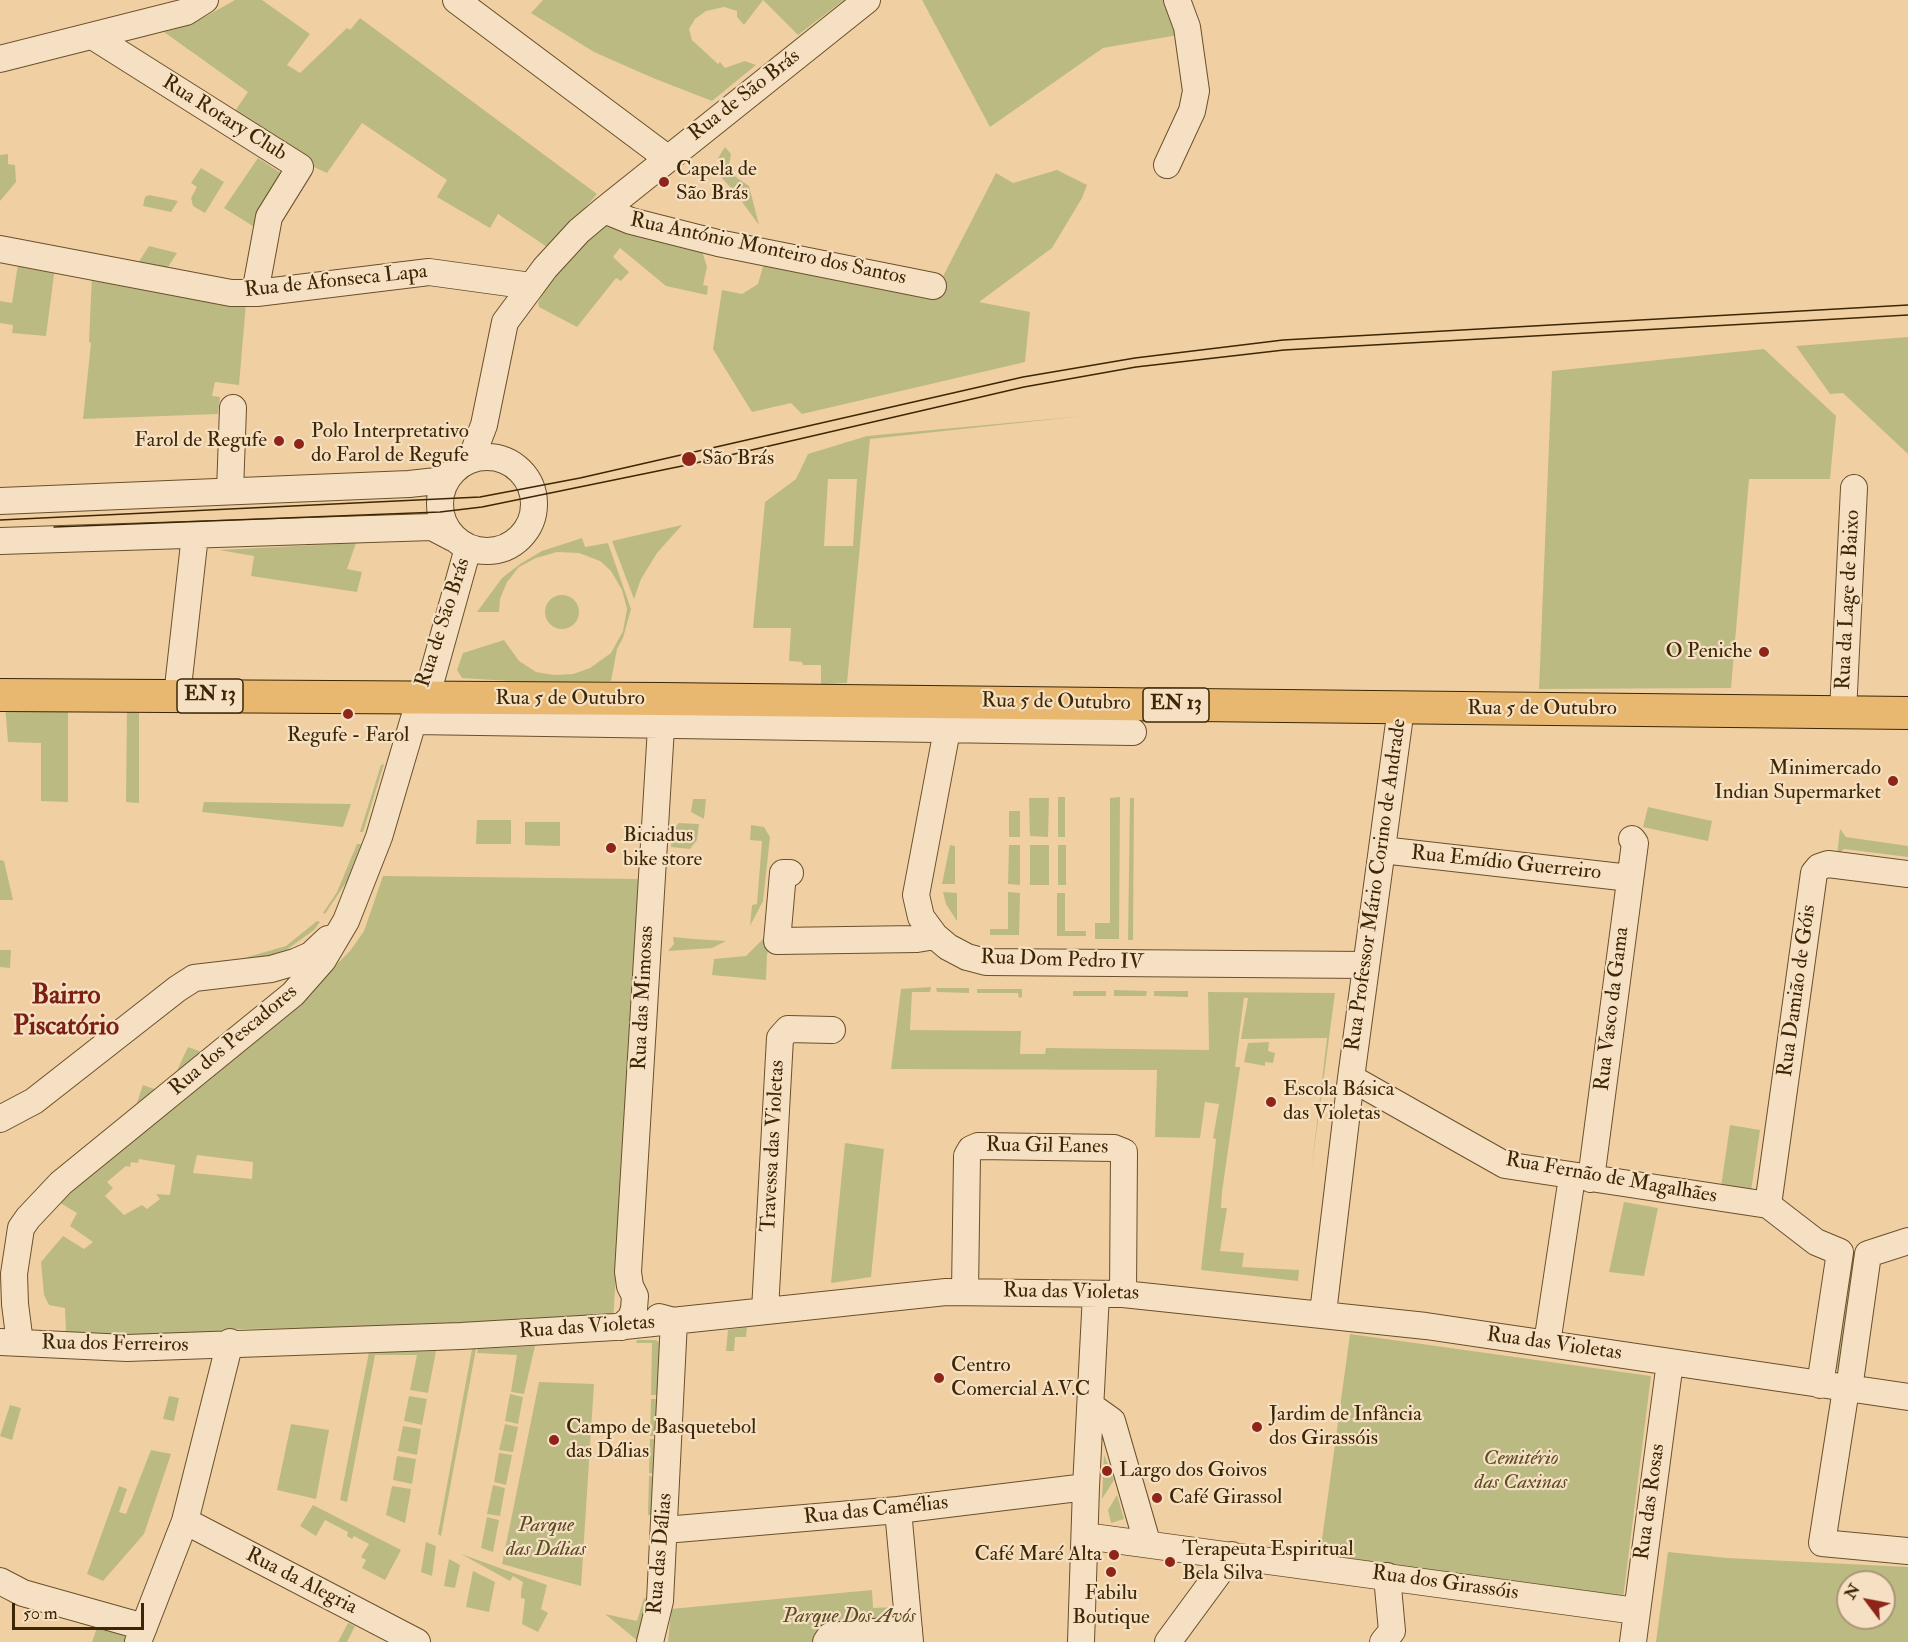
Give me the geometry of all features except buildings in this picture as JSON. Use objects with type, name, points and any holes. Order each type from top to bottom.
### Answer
[{"type":"main road","name":"EN 13","points":[[0,695],[177,696],[417,709]]},
{"type":"main road","name":"Rua 5 de Outubro","points":[[417,709],[950,716],[1401,708],[1908,713]]},
{"type":"street","points":[[0,59],[186,12],[205,0]]},
{"type":"street","points":[[456,0],[667,158]]},
{"type":"street","name":"Rua de São Brás","points":[[471,459],[484,425],[501,332],[510,312],[533,284],[579,231],[667,158],[867,0]]},
{"type":"street","points":[[1167,165],[1192,111],[1196,91],[1187,27],[1176,0]]},
{"type":"street","name":"Rua Rotary Club","points":[[94,37],[300,167],[269,217],[255,292]]},
{"type":"street","name":"Rua António Monteiro dos Santos","points":[[604,210],[631,221],[718,243],[933,286]]},
{"type":"street","name":"Rua de Afonseca Lapa","points":[[0,249],[231,292],[255,292],[429,272],[533,284]]},
{"type":"street","name":"Rua de São Brás","points":[[500,458],[499,426],[533,284]]},
{"type":"street","points":[[230,491],[233,408]]},
{"type":"street","points":[[0,541],[432,527],[460,543],[482,552],[497,551],[523,536],[531,523],[534,510],[532,488],[521,471],[500,458],[471,459],[457,467],[446,480],[439,500],[444,526],[460,543]]},
{"type":"street","points":[[0,501],[409,484],[446,480]]},
{"type":"street","name":"Rua da Lage de Baixo","points":[[1844,712],[1854,488]]},
{"type":"street","points":[[177,696],[195,536]]},
{"type":"street","name":"Rua de São Brás","points":[[417,709],[432,677],[460,543]]},
{"type":"street","name":"Rua Professor Mário Corino de Andrade","points":[[1323,1313],[1351,1078],[1401,708]]},
{"type":"street","name":"Rua dos Pescadores","points":[[10,1342],[15,1304],[14,1274],[21,1228],[28,1218],[61,1183],[270,1013],[310,977],[346,921],[379,837],[417,709]]},
{"type":"street","name":"Rua das Mimosas","points":[[635,1296],[628,1272],[662,712]]},
{"type":"street","name":"Rua 5 de Outubro","points":[[950,716],[1133,732]]},
{"type":"street","name":"Rua Dom Pedro IV","points":[[950,716],[916,894],[921,917],[935,936],[958,953],[986,962],[1366,966]]},
{"type":"street","name":"Rua Vasco da Gama","points":[[1550,1330],[1582,1178],[1630,878],[1635,843],[1632,839]]},
{"type":"street","name":"Rua Emídio Guerreiro","points":[[1382,850],[1630,878]]},
{"type":"street","name":"Rua Damião de Góis","points":[[1768,1205],[1814,873],[1819,867],[1828,864],[1908,874]]},
{"type":"street","points":[[790,873],[783,873],[777,941],[917,939],[935,936]]},
{"type":"street","points":[[0,1119],[34,1101],[186,982],[202,976],[283,966],[311,955],[346,921]]},
{"type":"street","points":[[245,971],[264,978],[272,988],[274,1004],[270,1013]]},
{"type":"street","name":"Travessa das Violetas","points":[[765,1310],[780,1038],[788,1029],[832,1030]]},
{"type":"street","name":"Rua Fernão de Magalhães","points":[[1351,1078],[1505,1165],[1768,1205],[1816,1242],[1840,1252],[1868,1254],[1908,1241]]},
{"type":"street","name":"Rua Gil Eanes","points":[[966,1291],[967,1156],[975,1146],[1114,1148],[1124,1152],[1123,1294]]},
{"type":"street","points":[[1820,1385],[1840,1252]]},
{"type":"street","points":[[1868,1254],[1822,1543],[1908,1551]]},
{"type":"street","name":"Rua das Violetas","points":[[230,1342],[460,1336],[621,1327],[765,1310],[966,1291],[1123,1294],[1323,1313],[1908,1398]]},
{"type":"street","points":[[1082,1642],[1086,1487],[1096,1294]]},
{"type":"street","points":[[635,1296],[657,1316],[674,1321]]},
{"type":"street","points":[[621,1327],[631,1318],[635,1296]]},
{"type":"street","name":"Rua das Dálias","points":[[650,1642],[660,1601],[674,1321]]},
{"type":"street","name":"Rua dos Ferreiros","points":[[10,1342],[127,1348],[230,1342]]},
{"type":"street","points":[[0,1581],[23,1593],[141,1634],[185,1521],[230,1342]]},
{"type":"street","name":"Rua das Rosas","points":[[1633,1642],[1670,1362]]},
{"type":"street","points":[[1091,1406],[1112,1421],[1147,1542]]},
{"type":"street","name":"Rua das Camélias","points":[[665,1530],[898,1510],[1086,1487]]},
{"type":"street","points":[[826,1642],[831,1636],[909,1636],[898,1510]]},
{"type":"street","name":"Rua da Alegria","points":[[185,1521],[417,1642]]},
{"type":"street","name":"Rua dos Girassóis","points":[[1085,1536],[1147,1542],[1636,1611]]},
{"type":"street","points":[[1168,1642],[1232,1555]]},
{"type":"street","points":[[1387,1576],[1390,1638]]},
{"type":"green space","points":[[235,0],[262,0],[310,34],[287,65],[300,73],[347,28],[350,30],[360,18],[597,194],[550,249],[498,214],[490,228],[437,197],[447,180],[362,123],[327,173],[316,168],[233,114],[248,92],[164,32],[192,24]]},
{"type":"green space","points":[[543,0],[763,0],[744,25],[737,17],[737,11],[724,7],[706,11],[695,19],[689,29],[692,40],[725,68],[745,61],[756,65],[712,101],[594,52],[531,13]]},
{"type":"green space","points":[[763,0],[844,0],[798,35]]},
{"type":"green space","points":[[922,0],[1164,0],[1178,35],[1103,48],[990,127]]},
{"type":"green space","points":[[725,147],[731,154],[729,165],[733,175],[749,186],[759,225],[742,202],[748,198],[738,184],[732,189],[721,177],[718,158]]},
{"type":"green space","points":[[8,154],[8,164],[15,165],[16,182],[0,201],[0,155]]},
{"type":"green space","points":[[258,158],[281,173],[256,228],[224,208]]},
{"type":"green space","points":[[201,168],[224,182],[205,213],[193,206],[191,198],[197,187],[191,183]]},
{"type":"green space","points":[[1057,170],[1087,185],[1082,198],[1052,248],[979,302],[1030,312],[1025,362],[802,414],[791,403],[752,412],[713,349],[722,290],[742,294],[758,284],[764,263],[934,294],[996,173],[1013,183]]},
{"type":"green space","points":[[149,195],[178,201],[171,212],[143,206],[145,197]]},
{"type":"green space","points":[[605,223],[701,248],[707,267],[703,285],[708,286],[707,295],[666,286],[620,248],[613,257],[629,272],[621,281],[616,278],[577,327],[539,307],[538,303],[558,265]]},
{"type":"green space","points":[[149,246],[177,253],[166,270],[138,263]]},
{"type":"green space","points":[[18,264],[55,267],[46,336],[12,333],[13,325],[0,323],[0,301],[12,303]]},
{"type":"green space","points":[[92,275],[246,303],[239,385],[215,382],[212,396],[220,397],[218,414],[83,419],[91,343],[89,342]]},
{"type":"green space","points":[[1908,337],[1908,454],[1843,393],[1830,394],[1796,346]]},
{"type":"green space","points":[[1764,349],[1836,416],[1830,479],[1749,479],[1731,688],[1539,689],[1552,371]]},
{"type":"green space","points":[[1083,416],[870,439],[847,683],[821,684],[821,665],[803,665],[802,662],[789,661],[791,628],[753,628],[765,502],[796,479],[808,454],[867,436]],"holes":[[[828,479],[857,479],[853,546],[824,546]]]},
{"type":"green space","points":[[682,525],[657,553],[641,579],[634,599],[612,541]]},
{"type":"green space","points":[[582,538],[585,547],[608,543],[631,609],[623,638],[617,649],[611,681],[525,682],[462,678],[457,670],[463,653],[504,640],[519,661],[536,672],[554,675],[573,674],[590,668],[611,653],[623,631],[627,609],[622,590],[611,571],[600,561],[579,553],[557,552],[536,558],[519,567],[507,582],[500,599],[499,612],[477,612],[502,578],[520,564],[542,551]]},
{"type":"green space","points":[[356,543],[347,569],[362,572],[357,592],[251,576],[254,556],[219,550]]},
{"type":"green space","points":[[562,595],[574,600],[579,612],[574,624],[562,629],[550,624],[545,612],[550,600]]},
{"type":"green space","points":[[5,705],[68,705],[68,802],[41,801],[41,743],[8,742]]},
{"type":"green space","points":[[127,706],[139,708],[139,803],[126,802]]},
{"type":"green space","points":[[384,764],[363,832],[360,832],[381,765]]},
{"type":"green space","points":[[1058,797],[1065,797],[1065,837],[1058,837]]},
{"type":"green space","points":[[1120,797],[1119,939],[1095,939],[1095,923],[1110,923],[1110,798]]},
{"type":"green space","points":[[1029,798],[1049,798],[1048,837],[1030,836]]},
{"type":"green space","points":[[1130,798],[1134,798],[1133,940],[1128,940]]},
{"type":"green space","points":[[693,799],[706,799],[704,819],[691,812]]},
{"type":"green space","points":[[204,802],[351,804],[343,827],[202,812]]},
{"type":"green space","points":[[1648,807],[1712,821],[1708,841],[1643,827]]},
{"type":"green space","points":[[1009,811],[1020,811],[1020,837],[1009,837]]},
{"type":"green space","points":[[477,820],[511,820],[511,844],[476,844]]},
{"type":"green space","points":[[525,822],[560,822],[560,846],[525,845]]},
{"type":"green space","points":[[679,823],[699,824],[697,840],[690,849],[671,847],[672,830]]},
{"type":"green space","points":[[751,825],[764,827],[770,837],[763,901],[750,926],[752,905],[757,904],[762,841],[750,840]]},
{"type":"green space","points":[[1840,829],[1846,837],[1908,846],[1908,857],[1844,849],[1837,855]]},
{"type":"green space","points":[[357,844],[361,844],[347,881],[325,914],[323,913],[337,892]]},
{"type":"green space","points":[[950,845],[955,846],[955,884],[942,884]]},
{"type":"green space","points":[[1009,845],[1020,845],[1020,885],[1008,884]]},
{"type":"green space","points":[[1030,845],[1049,845],[1049,885],[1030,885]]},
{"type":"green space","points":[[1058,845],[1066,845],[1066,885],[1058,885]]},
{"type":"green space","points":[[0,860],[4,861],[13,900],[0,900]]},
{"type":"green space","points":[[383,876],[641,879],[613,1321],[451,1327],[239,1329],[177,1336],[85,1340],[66,1332],[65,1308],[49,1305],[44,1295],[41,1262],[63,1236],[84,1249],[93,1242],[70,1226],[77,1213],[57,1201],[282,1019],[350,951],[364,931]],"holes":[[[197,1155],[253,1162],[252,1179],[193,1173]],[[139,1159],[175,1165],[170,1195],[156,1194],[160,1199],[147,1209],[142,1205],[124,1215],[105,1196],[113,1188],[107,1182],[126,1166],[130,1167],[131,1162],[138,1163]]]},
{"type":"green space","points":[[943,892],[957,893],[957,921],[946,904]]},
{"type":"green space","points":[[1008,892],[1020,893],[1019,935],[990,935],[990,929],[1008,929]]},
{"type":"green space","points":[[1057,893],[1065,893],[1065,931],[1086,931],[1086,936],[1057,936]]},
{"type":"green space","points":[[317,921],[320,922],[314,930],[282,953],[243,962],[244,958],[286,946]]},
{"type":"green space","points":[[773,929],[767,955],[766,980],[712,975],[714,959],[746,956]]},
{"type":"green space","points":[[673,937],[726,941],[712,948],[668,951],[674,944]]},
{"type":"green space","points":[[0,950],[11,950],[10,968],[0,967]]},
{"type":"green space","points":[[931,987],[930,992],[912,992],[910,1030],[1021,1031],[1020,1054],[1045,1054],[1046,1048],[1209,1050],[1208,992],[1335,993],[1311,1173],[1327,1038],[1241,1039],[1248,998],[1244,998],[1235,1067],[1240,1067],[1222,1192],[1221,1208],[1227,1208],[1220,1251],[1244,1253],[1242,1267],[1299,1270],[1298,1281],[1201,1270],[1216,1139],[1213,1138],[1219,1104],[1205,1102],[1200,1138],[1155,1137],[1157,1070],[891,1069],[901,989]]},
{"type":"green space","points":[[936,988],[969,988],[969,993],[937,992]]},
{"type":"green space","points":[[977,989],[1022,989],[1022,997],[1019,998],[1018,993],[977,993]]},
{"type":"green space","points":[[1114,990],[1147,991],[1146,996],[1114,996]]},
{"type":"green space","points":[[1073,991],[1106,991],[1106,996],[1073,996]]},
{"type":"green space","points":[[1154,991],[1188,991],[1188,997],[1154,996]]},
{"type":"green space","points":[[1269,1042],[1268,1051],[1275,1053],[1273,1063],[1265,1062],[1265,1066],[1244,1062],[1248,1043]]},
{"type":"green space","points":[[188,1047],[202,1052],[172,1081]]},
{"type":"green space","points":[[143,1085],[157,1090],[134,1111]]},
{"type":"green space","points":[[1730,1125],[1760,1130],[1751,1191],[1721,1187]]},
{"type":"green space","points":[[845,1143],[884,1149],[871,1277],[831,1283]]},
{"type":"green space","points":[[1624,1202],[1658,1208],[1644,1276],[1609,1272]]},
{"type":"green space","points":[[1851,1267],[1855,1271],[1840,1367],[1836,1370],[1832,1366],[1847,1270]]},
{"type":"green space","points":[[747,1327],[746,1337],[735,1337],[734,1351],[726,1351],[728,1330]]},
{"type":"green space","name":"Cemitério das Caxinas","points":[[1350,1334],[1651,1376],[1623,1599],[1320,1554]]},
{"type":"green space","points":[[637,1340],[656,1340],[660,1343],[658,1395],[651,1395],[652,1343],[636,1343]]},
{"type":"green space","points":[[535,1346],[524,1394],[511,1392],[517,1355],[477,1353],[478,1349]]},
{"type":"green space","points":[[472,1349],[476,1349],[441,1536],[438,1534]]},
{"type":"green space","points":[[436,1351],[428,1393],[410,1390],[417,1355],[375,1355],[347,1502],[340,1500],[369,1352]]},
{"type":"green space","name":"Parque das Dálias","points":[[539,1382],[594,1384],[581,1586],[502,1564]]},
{"type":"green space","points":[[510,1394],[523,1397],[518,1424],[505,1421]]},
{"type":"green space","points":[[169,1396],[179,1398],[174,1421],[163,1419]]},
{"type":"green space","points":[[409,1396],[427,1399],[422,1425],[404,1421]]},
{"type":"green space","points":[[651,1399],[658,1399],[657,1436],[650,1436]]},
{"type":"green space","points":[[10,1405],[21,1408],[12,1440],[0,1436]]},
{"type":"green space","points":[[291,1424],[329,1430],[316,1499],[277,1490]]},
{"type":"green space","points":[[505,1424],[518,1427],[513,1452],[499,1450]]},
{"type":"green space","points":[[403,1426],[421,1429],[417,1455],[398,1451]]},
{"type":"green space","points":[[650,1439],[656,1439],[655,1474],[649,1473]]},
{"type":"green space","points":[[151,1450],[171,1454],[144,1534],[103,1581],[87,1574],[119,1486],[127,1489],[119,1512],[126,1514]]},
{"type":"green space","points":[[499,1453],[512,1455],[506,1485],[494,1482]]},
{"type":"green space","points":[[1104,1455],[1114,1480],[1102,1499]]},
{"type":"green space","points":[[397,1456],[416,1459],[412,1484],[393,1480]]},
{"type":"green space","points":[[649,1476],[655,1477],[655,1515],[648,1515]]},
{"type":"green space","points":[[493,1485],[505,1488],[500,1516],[487,1514]]},
{"type":"green space","points":[[392,1486],[411,1489],[405,1523],[386,1515]]},
{"type":"green space","points":[[1117,1495],[1124,1519],[1111,1523],[1108,1510]]},
{"type":"green space","points":[[313,1505],[401,1550],[385,1580],[362,1568],[366,1560],[361,1557],[369,1544],[354,1536],[352,1539],[347,1536],[348,1532],[325,1520],[316,1536],[300,1526]]},
{"type":"green space","points":[[487,1517],[499,1520],[493,1552],[481,1548]]},
{"type":"green space","points":[[426,1542],[436,1546],[432,1576],[421,1572]]},
{"type":"green space","points":[[1668,1552],[1727,1558],[1908,1567],[1908,1642],[1656,1642]]},
{"type":"green space","points":[[461,1554],[547,1585],[541,1609],[548,1613],[538,1632],[522,1624],[525,1599],[521,1598],[523,1582],[513,1576],[510,1581]]},
{"type":"green space","points":[[449,1559],[460,1565],[455,1588],[444,1586]]},
{"type":"green space","points":[[473,1571],[495,1582],[489,1612],[466,1607]]},
{"type":"green space","name":"Parque Dos Avós","points":[[872,1590],[873,1608],[896,1607],[897,1642],[668,1642],[671,1609]]},
{"type":"green space","points":[[644,1598],[651,1600],[639,1642],[605,1614],[637,1621]]},
{"type":"green space","points":[[99,1622],[124,1628],[128,1636],[126,1642],[92,1642]]},
{"type":"green space","points":[[348,1623],[355,1626],[347,1642],[338,1642]]},
{"type":"tram line","points":[[0,520],[480,497],[580,478],[1023,377],[1135,358],[1283,340],[1908,305]]},
{"type":"tram line","points":[[54,527],[440,512],[482,507],[687,465],[1024,387],[1136,367],[1284,350],[1908,315]]},
{"type":"place","name":"Capela de São Brás","points":[[664,182]]},
{"type":"place","name":"Farol de Regufe","points":[[279,441]]},
{"type":"place","name":"Polo Interpretativo do Farol de Regufe","points":[[299,444]]},
{"type":"place","name":"São Brás","points":[[689,459]]},
{"type":"place","name":"O Peniche","points":[[1764,652]]},
{"type":"place","name":"Regufe - Farol","points":[[348,714]]},
{"type":"place","name":"Minimercado Indian Supermarket","points":[[1893,781]]},
{"type":"place","name":"Biciadus bike store","points":[[611,848]]},
{"type":"place","name":"Escola Básica das Violetas","points":[[1271,1102]]},
{"type":"place","name":"Centro Comercial A.V.C","points":[[939,1378]]},
{"type":"place","name":"Jardim de Infância dos Girassóis","points":[[1257,1427]]},
{"type":"place","name":"Campo de Basquetebol das Dálias","points":[[554,1440]]},
{"type":"place","name":"Largo dos Goivos","points":[[1107,1471]]},
{"type":"place","name":"Café Girassol","points":[[1157,1498]]},
{"type":"place","name":"Café Maré Alta","points":[[1114,1555]]},
{"type":"place","name":"Terapeuta Espiritual Bela Silva","points":[[1170,1562]]},
{"type":"place","name":"Fabilu Boutique","points":[[1111,1572]]},
{"type":"district","name":"Bairro Piscatório","points":[[66,1012]]}]
